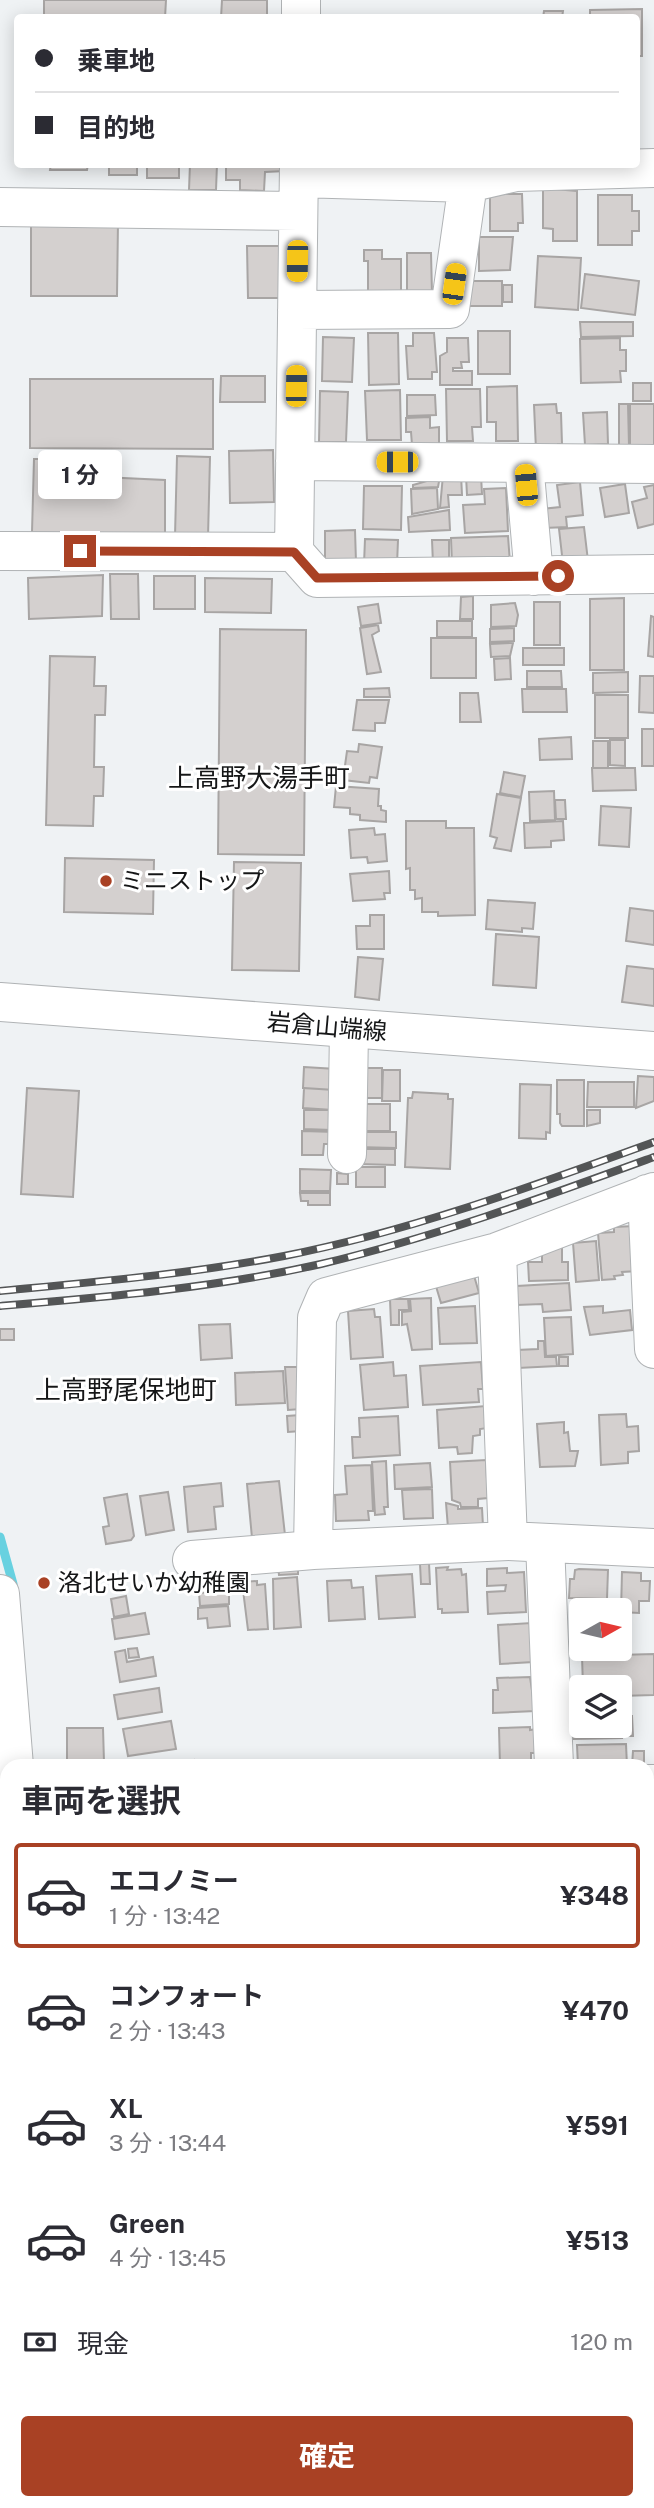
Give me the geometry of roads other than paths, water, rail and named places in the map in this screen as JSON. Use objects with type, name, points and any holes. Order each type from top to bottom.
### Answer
[{"type":"street","points":[[0,207],[298,185],[468,183],[516,172],[654,168]]},
{"type":"street","points":[[297,310],[450,309],[468,183]]},
{"type":"street","points":[[298,185],[294,552],[317,578],[654,575]]},
{"type":"street","points":[[295,461],[654,464]]},
{"type":"street","points":[[524,463],[534,576]]},
{"type":"street","points":[[0,551],[294,552]]},
{"type":"street","name":"岩倉山端線","points":[[0,1002],[654,1051]]},
{"type":"street","points":[[347,1154],[349,1030]]},
{"type":"street","points":[[313,1550],[317,1318],[326,1297],[497,1252],[650,1193],[654,1349]]},
{"type":"street","points":[[497,1252],[527,1542],[553,1759]]},
{"type":"street","points":[[192,1560],[313,1550],[527,1542],[654,1548]]},
{"type":"street","points":[[0,1594],[8,1742]]},
{"type":"waterway","points":[[0,1537],[13,1584]]},
{"type":"railway","points":[[0,1291],[213,1268],[331,1246],[425,1221],[654,1142]]},
{"type":"railway","points":[[0,1306],[201,1285],[321,1264],[447,1229],[654,1157]]},
{"type":"place","name":"ミニストップ","points":[[106,881]]},
{"type":"place","name":"洛北せいか幼稚園","points":[[44,1583]]},
{"type":"district","name":"上高野大湯手町","points":[[259,778]]},
{"type":"district","name":"上高野尾保地町","points":[[126,1390]]}]
